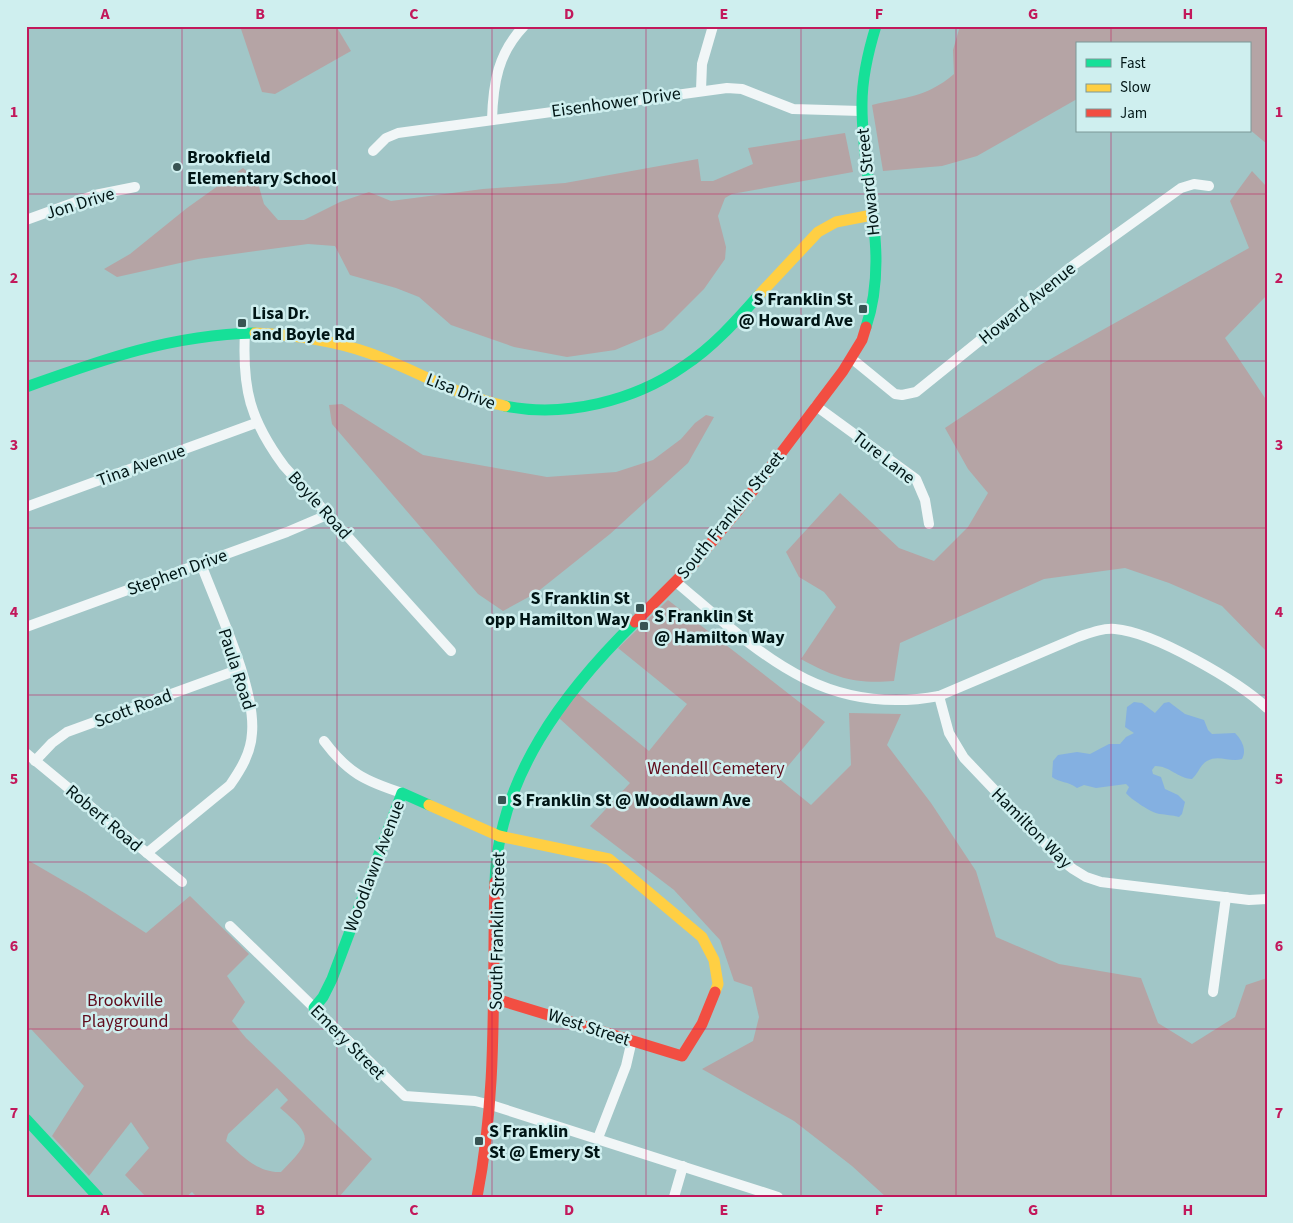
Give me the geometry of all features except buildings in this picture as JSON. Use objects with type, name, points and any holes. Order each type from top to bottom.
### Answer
[{"type":"street","points":[[492,120],[493,96],[500,63],[505,50],[524,26]]},
{"type":"street","points":[[701,90],[702,64],[713,26]]},
{"type":"street","name":"Howard Street","points":[[863,338],[875,293],[876,262],[861,111],[862,78],[865,55],[876,26]]},
{"type":"street","name":"Eisenhower Drive","points":[[373,151],[386,138],[398,133],[701,90],[742,89],[793,109],[861,111]]},
{"type":"street","name":"Howard Avenue","points":[[851,358],[895,394],[902,396],[916,392],[1071,267],[1181,188],[1194,184],[1209,186]]},
{"type":"street","name":"Jon Drive","points":[[26,220],[95,195],[135,187]]},
{"type":"street","name":"Lisa Drive","points":[[26,387],[162,341],[217,333],[245,332],[309,338],[358,350],[380,357],[456,392],[504,406],[549,410],[592,406],[641,390],[680,369],[716,340],[818,232],[836,222],[872,215]]},
{"type":"street","name":"Boyle Road","points":[[245,332],[244,365],[246,384],[256,423],[284,466],[451,651]]},
{"type":"street","name":"South Franklin Street","points":[[477,1197],[485,1157],[491,1105],[496,999],[494,893],[499,836],[516,788],[561,704],[590,669],[676,582],[724,528],[816,406],[851,358],[863,338]]},
{"type":"street","name":"Ture Lane","points":[[816,406],[916,479],[925,500],[929,524]]},
{"type":"street","name":"Tina Avenue","points":[[26,507],[256,423]]},
{"type":"street","name":"Stephen Drive","points":[[26,627],[201,564],[327,515]]},
{"type":"street","name":"Paula Road","points":[[147,853],[218,797],[240,771],[250,746],[253,718],[240,670],[201,564]]},
{"type":"street","points":[[676,582],[774,662],[802,679],[829,690],[864,698],[909,700],[939,696],[1078,637],[1093,632],[1115,629],[1154,640],[1221,674],[1245,689],[1267,708]]},
{"type":"street","name":"Scott Road","points":[[35,761],[52,743],[67,732],[240,670]]},
{"type":"street","name":"Hamilton Way","points":[[939,696],[949,733],[964,758],[1060,859],[1073,869],[1086,877],[1101,882],[1226,897],[1267,899]]},
{"type":"street","points":[[324,741],[354,774],[365,780],[402,793]]},
{"type":"street","name":"Robert Road","points":[[26,753],[182,882]]},
{"type":"street","name":"Woodlawn Avenue","points":[[314,1008],[323,997],[332,978],[402,793],[499,836],[609,859],[702,937],[714,960],[718,984],[702,1024],[682,1056]]},
{"type":"street","points":[[1213,992],[1226,897]]},
{"type":"street","name":"Emery Street","points":[[230,926],[405,1096],[475,1101],[491,1105],[778,1197]]},
{"type":"street","name":"West Street","points":[[496,999],[682,1056]]},
{"type":"street","points":[[598,1138],[626,1066],[632,1040]]},
{"type":"street","points":[[26,1119],[98,1197]]},
{"type":"street","points":[[674,1197],[683,1166]]},
{"type":"green space","points":[[240,26],[336,26],[351,51],[275,94],[262,92]]},
{"type":"green space","points":[[960,26],[1267,26],[1267,144],[1250,130],[1250,42],[1076,42],[1076,100],[977,156],[942,166],[883,171],[872,105],[915,96],[944,82],[954,74],[953,50]]},
{"type":"green space","points":[[845,133],[853,172],[732,194],[725,198],[718,216],[726,247],[725,259],[704,289],[663,330],[615,350],[567,357],[514,347],[451,325],[419,297],[396,288],[350,275],[335,246],[308,244],[198,259],[117,277],[104,269],[130,254],[187,208],[243,168],[257,180],[264,204],[278,220],[304,220],[340,202],[369,192],[391,201],[483,189],[565,183],[698,159],[701,181],[713,181],[753,164],[748,148]]},
{"type":"green space","points":[[1252,171],[1267,187],[1267,295],[1225,338],[1267,401],[1267,652],[1222,606],[1169,583],[1125,568],[1044,579],[900,643],[894,681],[880,682],[846,678],[824,671],[801,659],[836,607],[824,592],[799,577],[786,552],[840,493],[899,548],[934,561],[968,527],[988,493],[968,469],[945,428],[1038,366],[1249,248],[1230,201]]},
{"type":"green space","points":[[342,404],[423,455],[547,477],[616,472],[653,460],[681,439],[695,423],[706,415],[714,417],[688,463],[610,534],[536,593],[503,611],[478,594],[332,424],[329,405]]},
{"type":"green space","name":"Wendell Cemetery","points":[[668,600],[825,722],[778,778],[811,805],[851,765],[849,713],[901,714],[887,745],[931,803],[976,871],[996,937],[1059,964],[1141,978],[1158,1023],[1192,1044],[1235,1017],[1246,985],[1267,978],[1267,1197],[886,1197],[852,1166],[794,1121],[702,1069],[753,1041],[759,1017],[752,987],[734,981],[720,940],[674,890],[590,826],[630,783],[559,718],[577,693],[649,751],[687,704],[618,648]]},
{"type":"green space","name":"Brookville Playground","points":[[26,859],[86,894],[146,933],[190,896],[249,954],[227,976],[245,1002],[232,1021],[246,1038],[372,1159],[339,1197],[197,1197],[192,1192],[186,1197],[146,1197],[125,1175],[149,1148],[131,1122],[89,1176],[52,1136],[84,1086],[31,1029],[26,1032]],"holes":[[[277,1088],[288,1100],[280,1108],[299,1126],[305,1139],[299,1153],[281,1172],[273,1172],[258,1167],[244,1158],[226,1141],[228,1134]]]},
{"type":"water","points":[[1134,702],[1142,703],[1155,713],[1164,703],[1169,702],[1185,714],[1204,720],[1212,734],[1235,733],[1243,745],[1242,759],[1211,759],[1203,765],[1192,779],[1155,766],[1152,770],[1153,774],[1161,777],[1165,789],[1178,795],[1185,802],[1182,814],[1179,817],[1157,813],[1142,805],[1126,793],[1129,787],[1126,784],[1096,788],[1084,785],[1077,788],[1052,777],[1053,761],[1058,755],[1077,752],[1090,754],[1109,744],[1120,744],[1126,737],[1134,733],[1125,727],[1127,707]]},
{"type":"traffic: fast","points":[[866,327],[873,299],[876,271],[873,216],[863,132],[862,94],[870,45],[876,26]]},
{"type":"traffic: fast","points":[[505,406],[551,410],[575,408],[598,404],[643,389],[684,366],[705,351],[759,295]]},
{"type":"traffic: fast","points":[[26,387],[138,350],[195,338],[255,333]]},
{"type":"traffic: fast","points":[[495,882],[499,844],[508,807],[522,772],[560,708],[609,649],[635,622]]},
{"type":"traffic: fast","points":[[314,1008],[323,997],[332,979],[402,793],[429,805]]},
{"type":"traffic: fast","points":[[26,1119],[98,1197]]},
{"type":"traffic: slow","points":[[759,295],[818,232],[836,222],[872,215]]},
{"type":"traffic: slow","points":[[255,333],[313,339],[355,348],[452,389],[505,406]]},
{"type":"traffic: slow","points":[[429,805],[499,836],[609,859],[702,937],[714,960],[718,984],[715,992]]},
{"type":"traffic: jam","points":[[635,622],[696,561],[739,509],[843,371],[862,340],[866,327]]},
{"type":"traffic: jam","points":[[477,1197],[484,1157],[491,1079],[495,882]]},
{"type":"traffic: jam","points":[[496,999],[682,1056],[702,1024],[715,992]]},
{"type":"place","name":"Brookfield Elementary School","points":[[177,167]]},
{"type":"place","name":"S Franklin St @ Howard Ave","points":[[863,309]]},
{"type":"place","name":"Lisa Dr. and Boyle Rd","points":[[242,323]]},
{"type":"place","name":"S Franklin St opp Hamilton Way","points":[[640,608]]},
{"type":"place","name":"S Franklin St @ Hamilton Way","points":[[644,626]]},
{"type":"place","name":"S Franklin St @ Woodlawn Ave","points":[[502,800]]},
{"type":"place","name":"S Franklin St @ Emery St","points":[[479,1141]]}]
